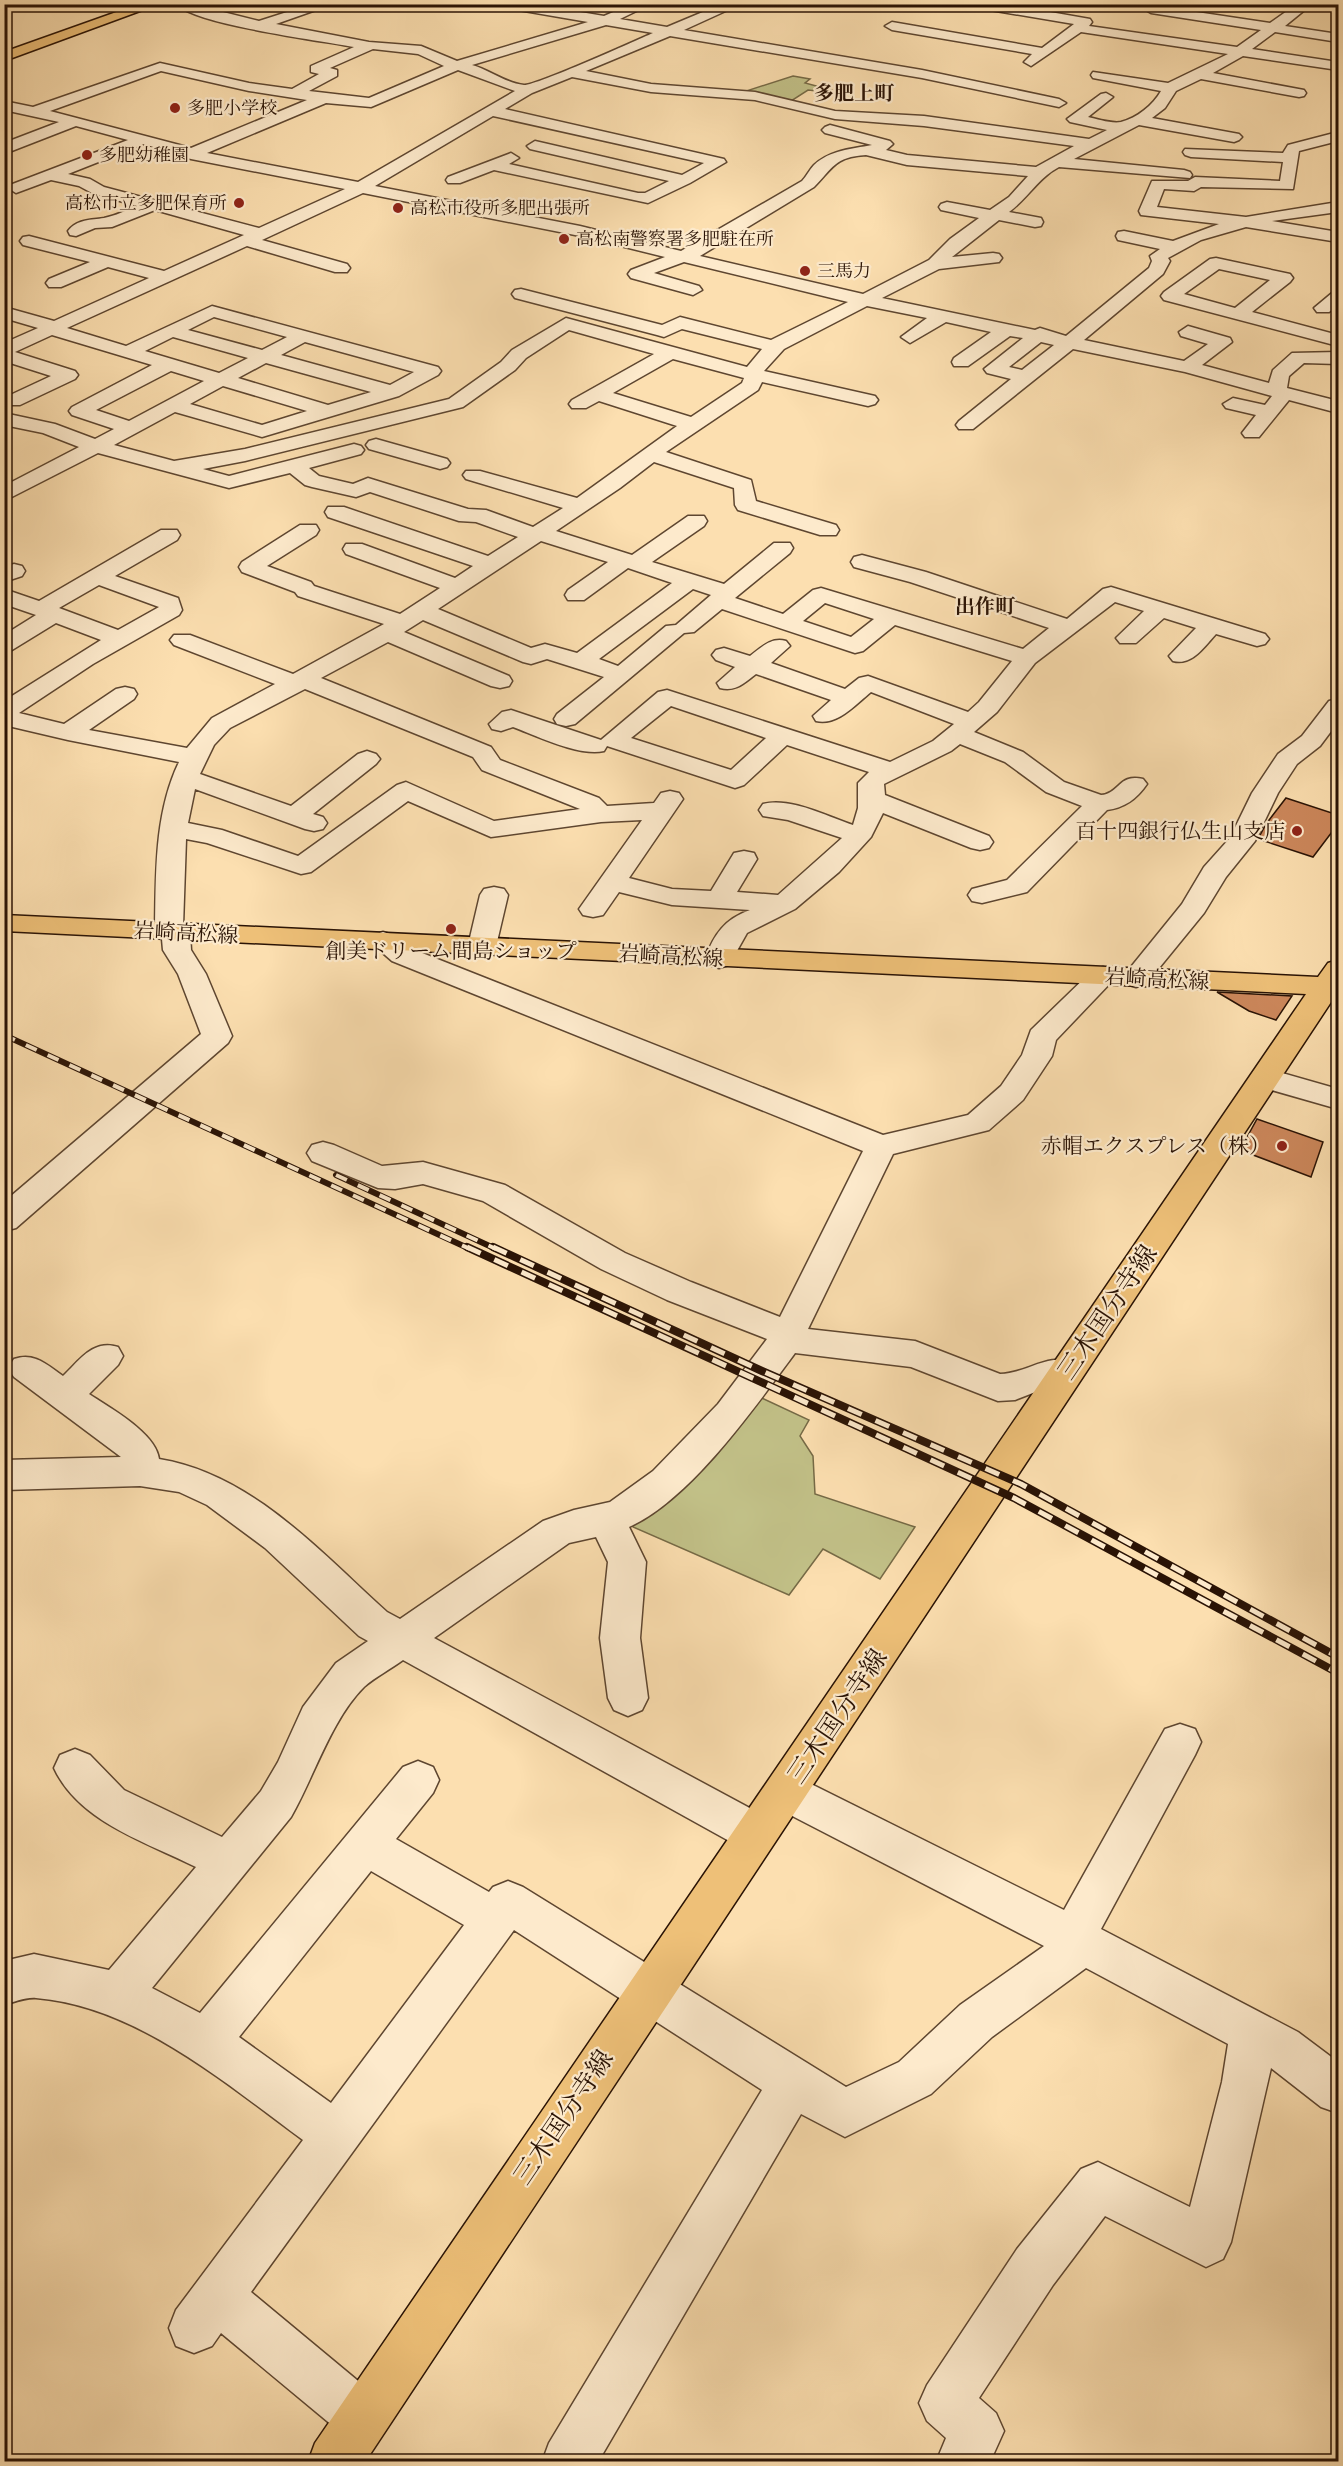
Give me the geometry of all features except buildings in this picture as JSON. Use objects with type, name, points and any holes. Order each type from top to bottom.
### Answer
[{"type":"main road","points":[[4,52],[138,4]]},
{"type":"main road","points":[[4,57],[153,4]]},
{"type":"main road","name":"岩崎高松線","points":[[4,923],[172,933],[383,941],[1136,978],[1334,981]]},
{"type":"main road","name":"三木国分寺線","points":[[334,2462],[1066,1372],[1265,1078],[1334,981]]},
{"type":"street","points":[[183,4],[188,9],[221,18],[317,37],[371,46],[422,50],[483,73],[495,81],[528,90]]},
{"type":"street","points":[[262,25],[327,4]]},
{"type":"street","points":[[506,4],[667,33],[990,84],[1059,103]]},
{"type":"street","points":[[33,112],[160,67],[294,94],[371,102],[458,65],[602,22],[645,4]]},
{"type":"street","points":[[4,350],[359,189],[528,90],[735,4]]},
{"type":"street","points":[[978,4],[1086,23],[1232,57],[1334,74]]},
{"type":"street","points":[[1030,13],[1045,4]]},
{"type":"street","points":[[1158,4],[1151,9],[1334,47]]},
{"type":"street","points":[[1098,75],[1170,88],[1203,75],[1232,57],[1276,36],[1306,4]]},
{"type":"street","points":[[1060,18],[1080,6]]},
{"type":"street","points":[[962,45],[1008,8]]},
{"type":"street","points":[[1031,62],[1086,23]]},
{"type":"street","points":[[892,26],[948,36],[962,45],[979,41],[1044,52]]},
{"type":"street","points":[[895,44],[919,31]]},
{"type":"street","points":[[294,94],[332,73],[316,69],[407,33]]},
{"type":"street","points":[[929,47],[948,36]]},
{"type":"street","points":[[1040,36],[1062,40]]},
{"type":"street","points":[[292,47],[317,37]]},
{"type":"street","points":[[1101,43],[1232,57]]},
{"type":"street","points":[[829,72],[877,54]]},
{"type":"street","points":[[600,93],[622,83],[638,67],[614,55]]},
{"type":"street","points":[[890,69],[909,58]]},
{"type":"street","points":[[922,74],[941,63]]},
{"type":"street","points":[[570,72],[651,88],[707,92],[766,83]]},
{"type":"street","points":[[1203,75],[1299,93]]},
{"type":"street","points":[[736,87],[754,96],[854,117],[955,125],[1091,144]]},
{"type":"street","points":[[4,1220],[217,1036],[192,974],[177,950],[172,933],[170,848],[173,828],[190,767],[206,734],[220,723],[300,682],[404,622],[580,506],[693,424],[751,386],[756,366],[775,347],[796,333],[866,301],[935,264],[956,243],[1015,200],[1049,167],[1091,144],[1124,120],[1160,105],[1170,88]]},
{"type":"street","points":[[693,290],[637,274],[681,255],[695,252],[739,223],[813,181],[817,171],[840,156],[869,151],[885,144],[763,112],[735,109],[754,96]]},
{"type":"street","points":[[1032,151],[1086,121],[1106,97]]},
{"type":"street","points":[[191,154],[324,98]]},
{"type":"street","points":[[4,105],[144,139],[191,154],[359,189],[568,228],[866,301],[1040,334],[1187,367],[1338,407]]},
{"type":"street","points":[[988,131],[1010,109],[1086,121],[1124,120],[1204,132],[1316,159]]},
{"type":"street","points":[[491,111],[674,149],[718,162],[648,198],[638,198],[492,165]]},
{"type":"street","points":[[955,125],[970,116]]},
{"type":"street","points":[[830,130],[854,117]]},
{"type":"street","points":[[4,148],[75,121]]},
{"type":"street","points":[[453,180],[598,122]]},
{"type":"street","points":[[470,123],[552,140]]},
{"type":"street","points":[[1185,215],[1194,181],[1191,147],[1204,132]]},
{"type":"street","points":[[450,134],[490,144],[532,148],[603,161],[684,180]]},
{"type":"street","points":[[1293,154],[1338,136]]},
{"type":"street","points":[[10,186],[50,175],[144,139]]},
{"type":"street","points":[[561,180],[638,143]]},
{"type":"street","points":[[474,157],[490,144]]},
{"type":"street","points":[[907,160],[930,145],[960,150],[948,163]]},
{"type":"street","points":[[1191,152],[1252,145]]},
{"type":"street","points":[[1250,219],[1256,185],[1252,145]]},
{"type":"street","points":[[428,147],[451,152]]},
{"type":"street","points":[[869,151],[907,160],[1006,169],[1049,167],[1194,181],[1287,186],[1295,190],[1310,210]]},
{"type":"street","points":[[978,157],[987,151],[1022,157],[1006,169]]},
{"type":"street","points":[[1287,186],[1293,154]]},
{"type":"street","points":[[402,163],[421,167]]},
{"type":"street","points":[[50,175],[84,182],[98,190],[154,205],[341,268]]},
{"type":"street","points":[[1194,181],[1158,184],[1147,211],[1250,219],[1338,237]]},
{"type":"street","points":[[10,186],[46,195]]},
{"type":"street","points":[[86,206],[113,194]]},
{"type":"street","points":[[74,242],[92,223],[106,224],[154,205]]},
{"type":"street","points":[[947,207],[1035,222]]},
{"type":"street","points":[[966,425],[1074,341],[1157,270],[1161,261],[1159,256],[1199,235],[1250,219],[1310,210],[1338,209]]},
{"type":"street","points":[[12,233],[42,224]]},
{"type":"street","points":[[1124,236],[1177,247]]},
{"type":"street","points":[[29,241],[74,242],[107,261],[167,277]]},
{"type":"street","points":[[935,264],[993,258]]},
{"type":"street","points":[[55,283],[107,261]]},
{"type":"street","points":[[1240,313],[1284,278],[1216,263],[1170,296],[1338,341]]},
{"type":"street","points":[[114,278],[135,268]]},
{"type":"street","points":[[520,294],[664,331],[680,323],[775,347]]},
{"type":"street","points":[[4,310],[25,300]]},
{"type":"street","points":[[4,310],[128,352],[327,411]]},
{"type":"street","points":[[128,352],[212,311],[431,371],[392,392],[262,431],[172,405]]},
{"type":"street","points":[[910,337],[944,315]]},
{"type":"street","points":[[170,468],[245,454],[456,403],[508,366],[519,354],[566,324],[754,375],[868,400]]},
{"type":"street","points":[[961,362],[1008,328]]},
{"type":"street","points":[[171,331],[392,392]]},
{"type":"street","points":[[1187,367],[1223,342],[1188,332]]},
{"type":"street","points":[[1025,377],[994,369],[1040,334]]},
{"type":"street","points":[[4,495],[305,335]]},
{"type":"street","points":[[579,404],[667,354]]},
{"type":"street","points":[[4,355],[68,375],[9,410]]},
{"type":"street","points":[[1252,433],[1281,392],[1280,374],[1299,357],[1338,358]]},
{"type":"street","points":[[129,427],[79,411],[169,364]]},
{"type":"street","points":[[1254,385],[1231,406],[1269,412]]},
{"type":"street","points":[[1313,401],[1330,386]]},
{"type":"street","points":[[598,394],[693,424]]},
{"type":"street","points":[[9,410],[95,446],[229,482],[397,439]]},
{"type":"street","points":[[376,445],[444,461],[413,479]]},
{"type":"street","points":[[170,468],[204,446]]},
{"type":"street","points":[[651,454],[744,484],[746,505],[828,530]]},
{"type":"street","points":[[296,466],[312,481],[356,491],[368,484],[467,516],[478,516],[630,562],[710,590],[786,623],[855,646],[890,616]]},
{"type":"street","points":[[473,475],[580,506]]},
{"type":"street","points":[[489,564],[329,517],[250,567],[312,581],[306,591],[404,622],[531,657],[544,651],[621,675]]},
{"type":"street","points":[[576,595],[696,521]]},
{"type":"street","points":[[4,645],[95,576],[170,535]]},
{"type":"street","points":[[582,661],[633,622],[710,590],[782,548]]},
{"type":"street","points":[[354,549],[385,568],[458,586]]},
{"type":"street","points":[[686,627],[710,590],[743,557]]},
{"type":"street","points":[[862,562],[918,577],[1066,626]]},
{"type":"street","points":[[4,712],[120,639],[171,610],[170,603],[95,576]]},
{"type":"street","points":[[719,959],[724,941],[737,924],[785,904],[831,864],[867,825],[873,800],[871,783],[890,770],[942,746],[965,728],[988,707],[1027,658],[1066,626],[1075,624],[1111,594],[1257,639]]},
{"type":"street","points":[[786,623],[821,595],[1027,658]]},
{"type":"street","points":[[8,600],[48,611],[120,639]]},
{"type":"street","points":[[1128,638],[1160,609]]},
{"type":"street","points":[[404,622],[500,681]]},
{"type":"street","points":[[553,744],[621,675],[674,631],[633,622]]},
{"type":"street","points":[[1181,656],[1212,625]]},
{"type":"street","points":[[182,640],[300,682],[482,752],[491,765],[553,744],[625,729]]},
{"type":"street","points":[[729,683],[778,646]]},
{"type":"street","points":[[724,655],[849,698]]},
{"type":"street","points":[[64,674],[125,694],[68,733]]},
{"type":"street","points":[[825,716],[868,683],[965,728],[1014,757],[1055,787],[1099,803],[1115,801],[1134,784]]},
{"type":"street","points":[[783,735],[735,780],[613,740],[667,697],[890,770]]},
{"type":"street","points":[[1136,978],[1194,908],[1214,873],[1242,841],[1265,793],[1287,759],[1311,741],[1338,706]]},
{"type":"street","points":[[4,717],[190,767],[304,819],[367,759]]},
{"type":"street","points":[[501,724],[511,717],[553,744],[590,804],[601,814]]},
{"type":"street","points":[[553,744],[595,746]]},
{"type":"street","points":[[173,828],[213,836],[301,866],[406,790],[491,829],[665,805],[593,909]]},
{"type":"street","points":[[873,800],[980,842]]},
{"type":"street","points":[[982,896],[1017,886],[1099,803]]},
{"type":"street","points":[[772,810],[792,813],[858,835]]},
{"type":"street","points":[[719,900],[744,859]]},
{"type":"street","points":[[613,882],[672,897],[785,904]]},
{"type":"street","points":[[482,946],[494,895]]},
{"type":"street","points":[[383,941],[402,955],[881,1146],[978,1123],[1012,1093],[1037,1056],[1042,1038],[1103,976]]},
{"type":"street","points":[[1265,1078],[1338,1100]]},
{"type":"street","points":[[118,1994],[276,1804],[294,1773],[317,1719],[350,1675],[556,1532],[574,1525],[607,1520],[623,1513],[666,1481],[731,1414],[787,1337],[881,1146]]},
{"type":"street","points":[[323,1153],[378,1177],[395,1178],[423,1173],[494,1193],[613,1261],[787,1337],[915,1354],[999,1388],[1015,1387],[1047,1373],[1066,1372]]},
{"type":"street","points":[[65,1396],[106,1356]]},
{"type":"street","points":[[26,1368],[129,1441],[141,1456],[140,1471]]},
{"type":"street","points":[[4,1474],[140,1471],[185,1478],[220,1496],[298,1554],[361,1616],[398,1640],[755,1833]]},
{"type":"street","points":[[607,1520],[627,1562],[620,1638],[628,1698]]},
{"type":"street","points":[[363,2418],[205,2313],[508,1902],[793,2083],[846,2113],[915,2078],[976,2021],[1077,1941],[1180,1742]]},
{"type":"street","points":[[75,1768],[110,1803],[229,1862]]},
{"type":"street","points":[[206,2041],[418,1780]]},
{"type":"street","points":[[786,1792],[965,1881],[1282,2048],[1338,2090]]},
{"type":"street","points":[[366,1845],[495,1919]]},
{"type":"street","points":[[4,1983],[34,1976],[118,1994],[206,2041],[336,2135]]},
{"type":"street","points":[[962,2462],[978,2431],[945,2403],[1035,2267],[1098,2186],[1206,2242],[1245,2082],[1253,2033]]},
{"type":"street","points":[[568,2462],[793,2083]]},
{"type":"shaded area","points":[[793,76],[810,79],[805,83],[831,90],[826,92],[808,90],[788,103],[740,93]]},
{"type":"shaded area","points":[[751,1393],[809,1420],[800,1436],[813,1456],[815,1494],[915,1527],[880,1579],[823,1549],[789,1595],[633,1527],[628,1514]]},
{"type":"railway","points":[[4,1035],[470,1249]]},
{"type":"railway","points":[[336,1175],[496,1249]]},
{"type":"railway","points":[[467,1247],[1014,1498],[1338,1673]]},
{"type":"railway","points":[[493,1247],[762,1371],[1021,1484],[1338,1657]]},
{"type":"place","name":"多肥小学校","points":[[175,108]]},
{"type":"place","name":"多肥幼稚園","points":[[87,155]]},
{"type":"place","name":"高松市立多肥保育所","points":[[239,203]]},
{"type":"place","name":"高松市役所多肥出張所","points":[[398,208]]},
{"type":"place","name":"高松南警察署多肥駐在所","points":[[564,239]]},
{"type":"place","name":"三馬力","points":[[805,271]]},
{"type":"place","name":"百十四銀行仏生山支店","points":[[1297,831]]},
{"type":"place","name":"創美ドリーム間島ショップ","points":[[451,929]]},
{"type":"place","name":"赤帽エクスプレス（株）","points":[[1282,1146]]},
{"type":"district","name":"多肥上町","points":[[854,93]]},
{"type":"district","name":"出作町","points":[[985,606]]}]
